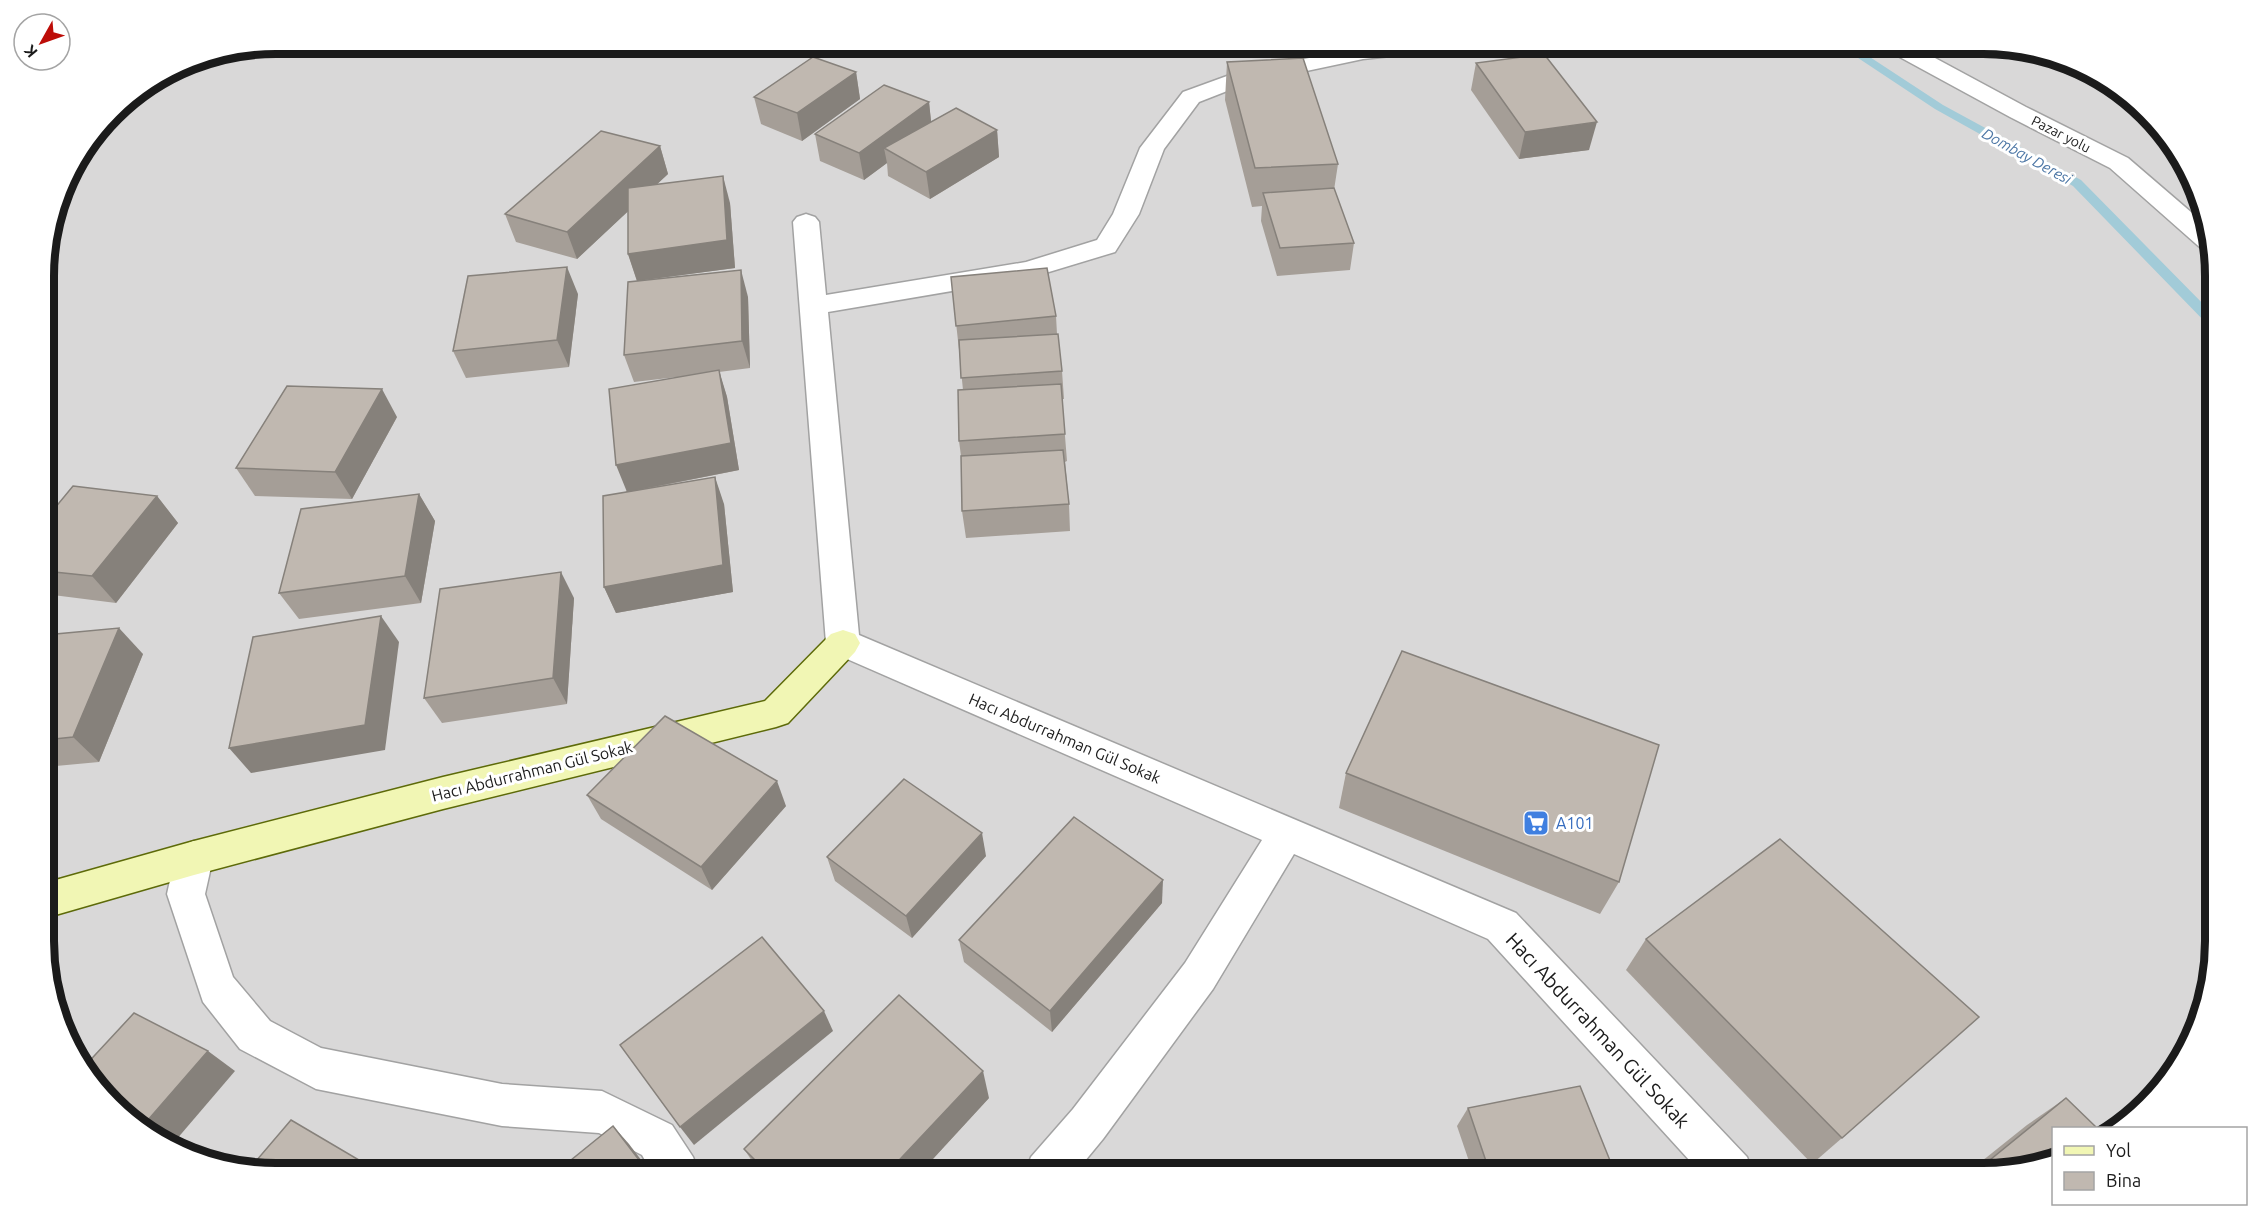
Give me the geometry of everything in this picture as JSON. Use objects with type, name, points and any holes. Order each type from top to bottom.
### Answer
[{"type":"street","points":[[813,306],[1029,270],[1106,246],[1126,214],[1152,148],[1191,97],[1238,80],[1354,54]]},
{"type":"street","name":"Pazar yolu","points":[[1911,54],[2018,112],[2120,163],[2201,235]]},
{"type":"street","points":[[806,222],[843,642]]},
{"type":"street","name":"Hacı Abdurrahman Gül Sokak","points":[[54,898],[194,858],[454,790],[776,712],[843,642],[1502,926],[1722,1163]]},
{"type":"street","points":[[1055,1163],[1088,1124],[1199,976],[1287,833]]},
{"type":"street","points":[[194,858],[186,894],[217,988],[255,1035],[316,1068],[502,1105],[602,1112],[657,1140],[671,1163]]},
{"type":"shaded area","points":[[261,54],[1998,54],[2041,62],[2081,77],[2106,91],[2129,109],[2168,153],[2193,205],[2201,233],[2205,261],[2205,956],[2201,984],[2188,1026],[2168,1064],[2150,1087],[2129,1108],[2104,1127],[2052,1127],[2052,1130],[2013,1161],[1998,1163],[261,1163],[218,1155],[178,1140],[153,1126],[130,1108],[91,1064],[66,1012],[58,984],[54,956],[54,261],[62,218],[77,178],[91,153],[109,130],[153,91],[205,66],[233,58]]},
{"type":"building","points":[[1544,54],[1597,122],[1525,132],[1476,63]]},
{"type":"building","points":[[813,57],[856,72],[797,113],[754,97]]},
{"type":"building","points":[[1303,58],[1338,164],[1255,168],[1227,62]]},
{"type":"building","points":[[884,85],[929,102],[859,153],[815,134]]},
{"type":"building","points":[[956,108],[997,130],[926,172],[884,148]]},
{"type":"building","points":[[601,131],[660,146],[567,232],[505,214]]},
{"type":"building","points":[[723,176],[727,240],[628,254],[628,188]]},
{"type":"building","points":[[1334,188],[1354,243],[1280,248],[1263,193]]},
{"type":"building","points":[[567,267],[557,340],[453,351],[468,276]]},
{"type":"building","points":[[1047,268],[1056,316],[956,326],[951,277]]},
{"type":"building","points":[[741,270],[742,341],[624,355],[628,282]]},
{"type":"building","points":[[1058,334],[1062,371],[961,378],[959,340]]},
{"type":"building","points":[[719,370],[731,443],[616,465],[609,389]]},
{"type":"building","points":[[1061,384],[1065,434],[959,441],[958,390]]},
{"type":"building","points":[[287,386],[382,389],[335,472],[236,468]]},
{"type":"building","points":[[1063,450],[1069,504],[962,511],[961,456]]},
{"type":"building","points":[[715,477],[723,565],[604,587],[603,496]]},
{"type":"building","points":[[73,486],[157,496],[92,576],[54,572],[54,509]]},
{"type":"building","points":[[419,494],[405,576],[279,593],[301,509]]},
{"type":"building","points":[[561,572],[553,678],[424,698],[440,589]]},
{"type":"building","points":[[381,616],[365,725],[229,748],[253,637]]},
{"type":"building","points":[[119,628],[73,737],[54,739],[54,634]]},
{"type":"building","points":[[1402,651],[1659,745],[1619,882],[1346,773]]},
{"type":"building","points":[[665,716],[777,781],[701,867],[587,795]]},
{"type":"building","points":[[904,779],[982,833],[906,916],[827,857]]},
{"type":"building","points":[[1074,817],[1163,880],[1050,1011],[959,940]]},
{"type":"building","points":[[1780,839],[1979,1017],[1842,1138],[1646,939]]},
{"type":"building","points":[[762,937],[824,1011],[680,1127],[620,1045]]},
{"type":"building","points":[[899,995],[983,1071],[896,1163],[758,1163],[744,1149]]},
{"type":"building","points":[[134,1013],[208,1051],[147,1121],[119,1098],[89,1061]]},
{"type":"building","points":[[1580,1086],[1611,1163],[1487,1163],[1468,1108]]},
{"type":"building","points":[[2066,1098],[2096,1127],[2052,1127],[2052,1152],[2026,1159],[1986,1163]]},
{"type":"building","points":[[291,1120],[364,1163],[261,1163],[255,1162]]},
{"type":"building","points":[[613,1126],[641,1163],[567,1163]]},
{"type":"waterway","name":"Dombay Deresi","points":[[1858,54],[1939,107],[2077,183],[2205,314]]},
{"type":"place","name":"A101","points":[[1536,823]]}]
